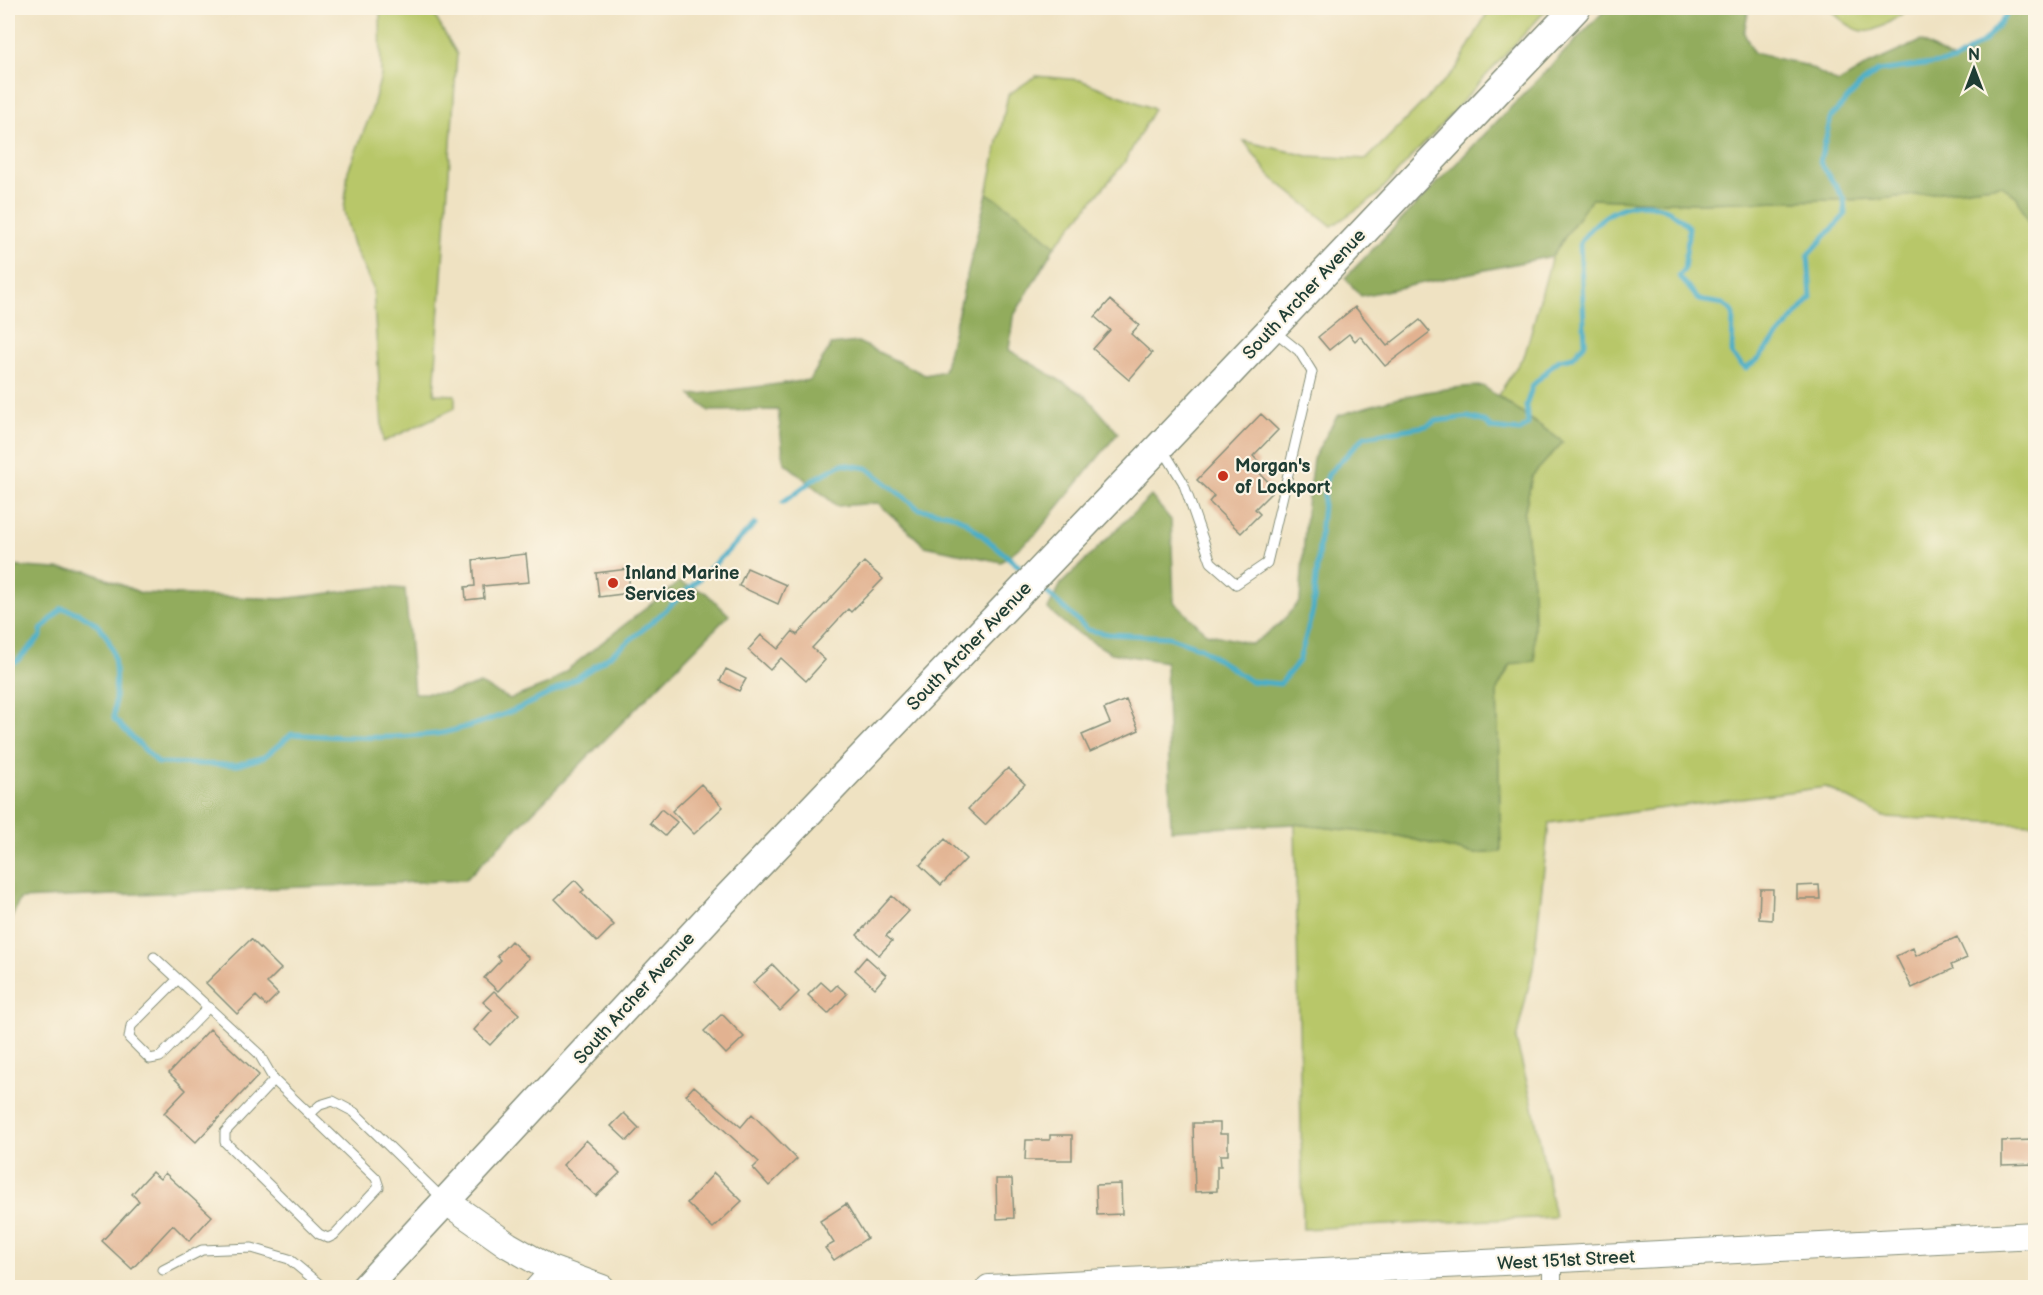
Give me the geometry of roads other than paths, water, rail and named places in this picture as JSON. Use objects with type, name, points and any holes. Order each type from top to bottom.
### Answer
[{"type":"main road","name":"South Archer Avenue","points":[[365,1287],[447,1202],[723,902],[1576,8]]},
{"type":"street","points":[[447,1202],[508,1245],[550,1269],[602,1287]]},
{"type":"street","name":"West 151st Street","points":[[989,1287],[1311,1280],[1552,1260],[2036,1235]]},
{"type":"street","points":[[1552,1260],[1552,1287]]},
{"type":"street","points":[[533,1287],[550,1269]]},
{"type":"lane","points":[[1160,446],[1183,482],[1211,562],[1236,584],[1267,563],[1312,372],[1299,351],[1270,329]]},
{"type":"lane","points":[[154,957],[259,1054],[274,1080],[311,1113],[376,1178],[379,1187],[356,1213],[328,1238],[319,1234],[225,1142],[225,1132],[274,1080]]},
{"type":"lane","points":[[178,979],[131,1026],[129,1038],[150,1059],[160,1057],[209,1007]]},
{"type":"lane","points":[[311,1113],[320,1105],[333,1101],[354,1112],[447,1202]]},
{"type":"lane","points":[[163,1270],[202,1250],[252,1248],[289,1259],[324,1287]]},
{"type":"waterway","points":[[1043,589],[1088,630],[1108,634],[1169,637],[1201,648],[1250,681],[1280,684],[1299,661],[1313,610],[1325,483],[1329,473],[1365,436],[1426,426],[1436,421],[1468,417],[1486,422],[1491,428],[1520,431],[1528,424],[1526,405],[1533,385],[1558,360],[1573,357],[1585,343],[1580,243],[1597,223],[1629,206],[1641,204],[1667,210],[1689,227],[1684,270],[1679,276],[1699,300],[1723,304],[1733,312],[1732,355],[1746,369],[1758,359],[1811,298],[1808,255],[1845,215],[1844,199],[1820,162],[1831,117],[1861,84],[1878,71],[1954,61],[1986,40],[2006,16],[2008,8]]},
{"type":"waterway","points":[[783,502],[816,478],[842,464],[867,468],[919,509],[950,514],[965,521],[1021,568]]},
{"type":"waterway","points":[[8,662],[16,662],[41,636],[41,630],[62,608],[82,615],[97,625],[107,637],[115,666],[114,719],[158,763],[237,765],[264,757],[292,734],[395,737],[442,733],[495,718],[538,700],[578,677],[651,623],[755,524]]},
{"type":"place","name":"Morgan's of Lockport","points":[[1223,476]]},
{"type":"place","name":"Inland Marine Services","points":[[613,583]]}]
